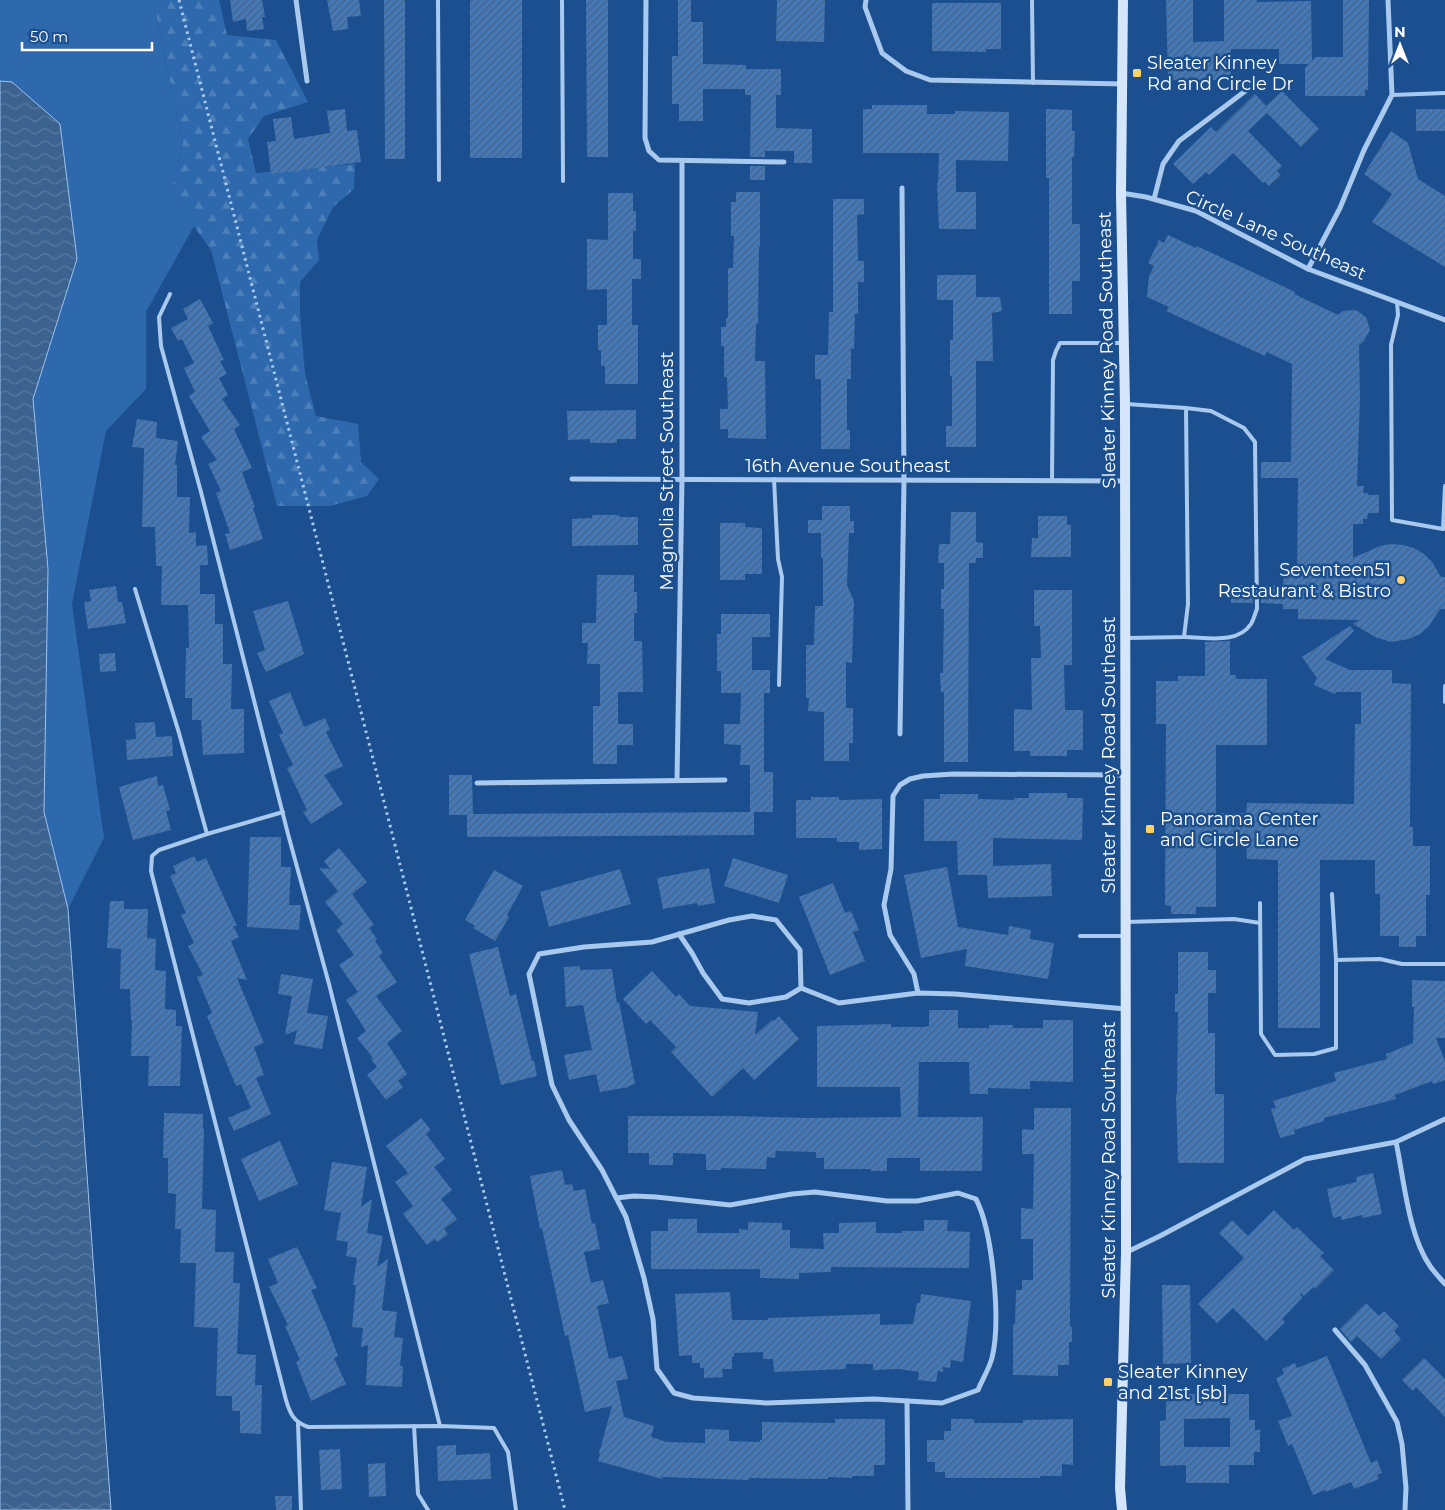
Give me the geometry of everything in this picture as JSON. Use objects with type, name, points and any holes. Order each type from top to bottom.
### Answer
[{"type":"street","points":[[296,0],[308,81]]},
{"type":"street","points":[[646,0],[645,138],[649,151],[659,160],[784,162]]},
{"type":"street","points":[[866,0],[865,6],[882,53],[906,71],[930,80],[1123,84]]},
{"type":"street","name":"Sleater Kinney Road Southeast","points":[[1122,1510],[1120,1488],[1126,1252],[1125,404],[1121,193],[1123,0]]},
{"type":"street","points":[[1308,269],[1340,208],[1364,150],[1392,95],[1388,0]]},
{"type":"street","points":[[1154,199],[1163,164],[1179,141],[1252,86]]},
{"type":"street","name":"Magnolia Street Southeast","points":[[677,780],[682,479],[682,161]]},
{"type":"street","points":[[900,734],[904,480],[902,188]]},
{"type":"street","name":"Circle Lane Southeast","points":[[1121,193],[1154,199],[1196,211],[1308,269],[1445,320]]},
{"type":"street","name":"16th Avenue Southeast","points":[[572,479],[1125,481]]},
{"type":"street","points":[[918,993],[914,974],[890,935],[884,905],[891,869],[893,796],[900,785],[910,779],[923,776],[953,774],[1126,775]]},
{"type":"street","points":[[477,783],[725,780]]},
{"type":"street","points":[[616,1198],[634,1196],[656,1197],[730,1205],[792,1194],[815,1192],[887,1201],[917,1201],[958,1193],[976,1199],[982,1210],[993,1273],[996,1310],[992,1358],[978,1390],[942,1403],[874,1399],[767,1403],[693,1398],[674,1393],[657,1368],[652,1319],[644,1278],[626,1217],[616,1198],[602,1170],[569,1120],[552,1085],[529,974],[539,954],[584,947],[652,942],[729,920],[752,916],[776,920],[800,950],[801,988]]},
{"type":"street","points":[[678,934],[722,999],[749,1002],[786,997],[801,988]]},
{"type":"street","points":[[801,988],[839,1003],[918,993],[955,994],[1126,1009]]},
{"type":"street","points":[[1126,1252],[1305,1159],[1396,1142],[1445,1119]]},
{"type":"street","points":[[1396,1142],[1406,1200],[1415,1233],[1429,1264],[1445,1284]]},
{"type":"street","points":[[1334,1330],[1365,1365],[1397,1422],[1404,1462],[1405,1510]]},
{"type":"street","points":[[906,1401],[908,1510]]},
{"type":"lane","points":[[438,0],[439,180]]},
{"type":"lane","points":[[562,0],[563,181]]},
{"type":"lane","points":[[1032,0],[1033,83]]},
{"type":"lane","points":[[1392,95],[1445,92]]},
{"type":"lane","points":[[170,294],[159,318],[161,346],[202,492],[283,812],[334,1003],[440,1426]]},
{"type":"lane","points":[[1397,302],[1398,315],[1391,346],[1392,520],[1444,529],[1445,486]]},
{"type":"lane","points":[[1052,480],[1053,360],[1060,343],[1124,343]]},
{"type":"lane","points":[[1125,404],[1211,411],[1244,428],[1255,442],[1257,609],[1252,623],[1243,632],[1232,638],[1125,638]]},
{"type":"lane","points":[[1184,637],[1188,604],[1186,408]]},
{"type":"lane","points":[[774,479],[778,559],[782,577],[779,685]]},
{"type":"lane","points":[[135,589],[179,732],[207,834]]},
{"type":"lane","points":[[1445,686],[1445,702]]},
{"type":"lane","points":[[283,812],[159,850],[152,856],[151,871],[290,1414],[298,1423],[308,1427],[440,1426],[494,1428],[508,1452],[516,1510]]},
{"type":"lane","points":[[1260,903],[1261,1034],[1275,1055],[1314,1054],[1336,1048],[1336,960],[1332,894]]},
{"type":"lane","points":[[1126,922],[1234,919],[1260,923]]},
{"type":"lane","points":[[1080,936],[1126,936]]},
{"type":"lane","points":[[1336,960],[1380,959],[1402,964],[1445,964]]},
{"type":"lane","points":[[298,1423],[301,1510]]},
{"type":"lane","points":[[414,1426],[418,1494],[428,1510]]},
{"type":"path","points":[[179,0],[565,1510]]},
{"type":"green space","points":[[0,0],[153,0],[183,143],[171,194],[194,226],[146,312],[146,389],[106,431],[72,604],[104,838],[68,909],[44,812],[48,569],[33,399],[77,259],[0,83]]},
{"type":"green space","points":[[153,0],[219,0],[227,35],[276,40],[308,102],[264,116],[248,139],[256,173],[355,164],[354,189],[333,207],[317,240],[319,260],[300,282],[300,314],[305,374],[316,416],[358,424],[361,462],[379,479],[367,496],[330,506],[277,506],[211,250],[171,194],[183,143]]},
{"type":"water","points":[[0,81],[12,82],[60,124],[77,259],[33,399],[48,569],[44,812],[68,909],[111,1510],[0,1510]]},
{"type":"building","points":[[230,0],[262,0],[265,17],[262,17],[264,29],[247,31],[246,19],[233,22]]},
{"type":"building","points":[[327,0],[359,0],[361,16],[347,17],[348,29],[333,31]]},
{"type":"building","points":[[384,0],[405,0],[405,159],[385,159]]},
{"type":"building","points":[[470,0],[522,0],[522,158],[470,158]]},
{"type":"building","points":[[586,0],[608,0],[608,157],[587,157]]},
{"type":"building","points":[[678,0],[691,0],[691,22],[703,22],[703,64],[746,65],[746,69],[781,69],[781,95],[776,95],[776,128],[812,129],[812,163],[794,163],[794,151],[765,151],[765,157],[750,157],[751,95],[745,95],[745,89],[703,89],[703,121],[679,121],[679,104],[672,104],[672,56],[678,56]]},
{"type":"building","points":[[777,0],[825,0],[824,42],[776,41]]},
{"type":"building","points":[[1166,0],[1193,0],[1193,42],[1224,41],[1224,0],[1257,0],[1257,2],[1311,1],[1312,61],[1316,57],[1343,57],[1343,0],[1369,0],[1368,90],[1365,90],[1365,96],[1305,96],[1305,68],[1309,64],[1279,64],[1279,49],[1231,49],[1231,75],[1228,75],[1228,80],[1168,80]]},
{"type":"building","points":[[932,3],[1001,3],[1001,49],[986,49],[986,52],[932,51]]},
{"type":"building","points":[[1282,91],[1319,129],[1301,147],[1267,113],[1248,131],[1282,166],[1277,171],[1281,175],[1269,186],[1265,182],[1263,183],[1233,153],[1209,175],[1206,172],[1193,184],[1173,164],[1211,127],[1216,132],[1255,94],[1266,106]]},
{"type":"building","points":[[872,105],[927,105],[927,114],[955,114],[955,111],[1009,112],[1008,161],[956,160],[956,192],[976,192],[976,229],[939,229],[937,183],[939,153],[863,153],[863,109],[872,109]]},
{"type":"building","points":[[345,109],[347,131],[357,130],[361,162],[271,174],[267,142],[276,141],[273,119],[291,117],[294,139],[330,133],[327,111]]},
{"type":"building","points":[[1046,109],[1072,110],[1072,131],[1075,131],[1074,157],[1072,157],[1072,224],[1080,224],[1080,281],[1072,281],[1072,314],[1049,314],[1049,178],[1046,178]]},
{"type":"building","points":[[1416,109],[1445,109],[1445,131],[1416,131]]},
{"type":"building","points":[[1391,131],[1408,143],[1418,179],[1445,196],[1445,267],[1372,222],[1392,194],[1364,174]]},
{"type":"building","points":[[750,166],[765,166],[765,180],[750,180]]},
{"type":"building","points":[[736,192],[760,192],[758,324],[756,324],[755,361],[765,361],[766,439],[728,438],[728,429],[720,429],[720,409],[728,409],[727,377],[724,377],[724,346],[721,346],[721,327],[726,327],[726,318],[728,318],[728,268],[733,268],[734,236],[731,236],[731,202],[736,202]]},
{"type":"building","points":[[608,193],[633,193],[633,211],[636,211],[636,231],[633,231],[633,259],[641,259],[641,279],[632,279],[632,325],[638,325],[638,384],[605,384],[605,366],[601,366],[601,350],[598,350],[598,325],[607,325],[607,289],[587,290],[587,239],[608,240]]},
{"type":"building","points":[[833,199],[864,199],[864,214],[857,215],[858,261],[864,261],[864,282],[858,282],[858,314],[855,314],[854,349],[851,349],[851,379],[847,379],[847,430],[850,430],[850,449],[821,449],[821,379],[815,379],[815,355],[828,355],[829,312],[833,312]]},
{"type":"building","points":[[1168,235],[1196,248],[1197,246],[1295,292],[1294,294],[1338,315],[1343,311],[1356,310],[1366,317],[1370,330],[1364,341],[1359,345],[1360,398],[1357,486],[1364,486],[1363,493],[1379,495],[1379,513],[1368,513],[1367,519],[1363,519],[1363,524],[1353,524],[1353,558],[1380,546],[1391,544],[1414,548],[1432,562],[1441,577],[1445,577],[1445,609],[1440,609],[1429,626],[1420,634],[1409,639],[1391,642],[1375,637],[1353,624],[1359,620],[1298,619],[1298,609],[1283,609],[1283,604],[1261,603],[1260,585],[1283,585],[1284,575],[1297,575],[1298,478],[1261,478],[1261,462],[1291,462],[1292,364],[1267,352],[1265,356],[1166,311],[1169,307],[1147,297],[1149,276],[1154,266],[1148,263],[1159,240],[1164,243]]},
{"type":"building","points":[[937,275],[976,275],[976,297],[1000,297],[1002,311],[992,313],[993,361],[976,361],[976,447],[946,447],[946,426],[952,426],[950,340],[953,340],[953,300],[937,300]]},
{"type":"building","points":[[200,299],[213,323],[208,326],[224,360],[220,361],[227,374],[219,378],[228,395],[222,399],[240,425],[234,429],[252,468],[242,472],[255,507],[253,508],[263,539],[230,550],[225,534],[230,533],[216,493],[221,491],[208,464],[217,460],[201,437],[210,431],[189,396],[195,392],[184,368],[194,363],[182,339],[178,341],[171,328],[188,319],[183,309]]},
{"type":"building","points":[[636,410],[636,439],[617,439],[617,443],[590,443],[590,439],[568,440],[567,411]]},
{"type":"building","points":[[137,419],[157,422],[156,438],[178,441],[175,465],[177,465],[177,497],[190,497],[189,533],[196,532],[196,546],[207,545],[208,565],[200,565],[200,594],[215,594],[215,624],[223,624],[223,664],[232,664],[231,709],[244,709],[244,753],[203,755],[201,720],[192,720],[192,698],[185,698],[186,648],[189,648],[188,605],[161,605],[162,566],[156,566],[155,527],[142,527],[144,448],[132,447]]},
{"type":"building","points":[[822,506],[850,506],[850,521],[854,521],[854,533],[849,533],[847,585],[854,601],[852,663],[846,662],[846,708],[853,708],[853,743],[849,743],[849,761],[824,761],[824,712],[808,711],[809,698],[806,698],[806,645],[814,645],[815,606],[823,606],[821,533],[808,533],[808,520],[822,520]]},
{"type":"building","points":[[951,512],[976,512],[976,542],[983,543],[983,558],[976,558],[976,563],[969,563],[968,762],[944,762],[944,692],[941,692],[940,673],[943,673],[944,609],[941,609],[941,589],[944,589],[944,563],[938,563],[939,544],[950,544]]},
{"type":"building","points":[[592,515],[638,517],[638,545],[572,546],[572,519],[592,518]]},
{"type":"building","points":[[1038,516],[1067,516],[1067,525],[1071,525],[1071,557],[1031,557],[1032,538],[1038,538]]},
{"type":"building","points":[[720,523],[745,523],[745,527],[762,528],[762,574],[745,574],[745,580],[720,580]]},
{"type":"building","points":[[597,575],[634,575],[634,592],[637,592],[637,613],[634,613],[634,641],[642,641],[643,692],[618,692],[618,724],[633,724],[633,745],[617,745],[617,764],[593,764],[593,706],[600,706],[600,664],[587,664],[588,643],[582,643],[582,623],[596,623]]},
{"type":"building","points":[[1231,585],[1253,585],[1253,603],[1231,603]]},
{"type":"building","points":[[116,586],[118,602],[122,602],[126,623],[88,629],[84,602],[91,601],[89,590]]},
{"type":"building","points":[[1034,590],[1072,590],[1072,665],[1064,665],[1065,710],[1083,710],[1083,750],[1067,750],[1067,756],[1030,756],[1030,751],[1014,751],[1014,709],[1032,710],[1031,658],[1041,658],[1040,626],[1034,626]]},
{"type":"building","points":[[288,601],[304,654],[266,672],[257,653],[265,650],[253,611]]},
{"type":"building","points":[[721,614],[770,614],[770,637],[752,637],[752,670],[770,670],[770,693],[764,693],[764,772],[773,772],[773,812],[754,812],[754,835],[467,837],[467,815],[449,815],[449,775],[472,775],[473,814],[750,812],[750,765],[740,765],[741,745],[724,744],[724,724],[740,724],[741,693],[721,693],[721,671],[717,671],[717,634],[721,634]]},
{"type":"building","points":[[1350,626],[1354,631],[1325,659],[1350,670],[1392,670],[1392,683],[1411,684],[1410,827],[1413,827],[1413,846],[1430,846],[1430,895],[1426,895],[1426,936],[1416,936],[1416,947],[1399,947],[1399,936],[1380,936],[1380,894],[1375,894],[1375,860],[1320,860],[1320,1028],[1278,1028],[1278,860],[1247,859],[1246,835],[1216,835],[1216,907],[1196,907],[1196,914],[1171,914],[1171,906],[1165,905],[1166,724],[1156,724],[1156,681],[1178,681],[1178,676],[1205,676],[1205,642],[1230,641],[1230,675],[1236,675],[1236,679],[1267,679],[1267,745],[1216,745],[1216,813],[1246,813],[1247,803],[1354,804],[1355,724],[1361,724],[1361,692],[1336,692],[1335,694],[1314,685],[1317,678],[1302,657]]},
{"type":"building","points":[[115,653],[116,671],[100,672],[99,654]]},
{"type":"building","points":[[290,692],[304,727],[325,718],[330,730],[326,732],[343,766],[324,775],[343,804],[311,824],[303,812],[307,810],[287,768],[293,765],[279,735],[283,733],[269,701]]},
{"type":"building","points":[[155,722],[156,737],[172,736],[173,756],[127,760],[126,740],[136,739],[135,723]]},
{"type":"building","points":[[157,776],[158,786],[163,785],[170,810],[166,811],[171,830],[133,840],[119,787]]},
{"type":"building","points":[[1029,793],[1067,793],[1067,798],[1083,798],[1082,840],[993,838],[993,866],[1051,864],[1052,896],[988,898],[987,875],[958,875],[957,841],[924,841],[924,799],[940,799],[940,794],[978,794],[978,799],[1014,800],[1014,798],[1029,798]]},
{"type":"building","points":[[811,797],[839,797],[839,800],[882,799],[882,849],[859,850],[859,842],[837,842],[837,838],[796,838],[796,800],[811,800]]},
{"type":"building","points":[[250,837],[281,837],[281,867],[291,867],[289,905],[301,905],[299,930],[247,927]]},
{"type":"building","points":[[339,848],[367,882],[352,894],[374,925],[369,928],[377,939],[375,941],[383,953],[379,956],[397,982],[376,996],[402,1031],[387,1043],[407,1074],[398,1081],[403,1087],[386,1100],[367,1075],[377,1067],[371,1059],[373,1058],[357,1038],[366,1031],[346,1000],[358,992],[339,965],[354,955],[336,930],[343,924],[325,902],[338,891],[319,868],[330,869],[324,861]]},
{"type":"building","points":[[194,856],[197,862],[206,858],[237,926],[233,926],[239,937],[231,941],[247,980],[237,978],[264,1043],[254,1047],[264,1075],[256,1078],[271,1114],[234,1131],[228,1118],[251,1108],[241,1084],[236,1086],[207,1016],[212,1013],[197,977],[203,975],[188,946],[194,943],[181,915],[186,913],[170,876],[176,873],[173,866]]},
{"type":"building","points":[[733,858],[788,875],[779,903],[724,886]]},
{"type":"building","points":[[947,867],[958,927],[1008,935],[1009,926],[1031,930],[1030,939],[1054,943],[1048,979],[965,966],[967,949],[921,958],[904,875]]},
{"type":"building","points":[[709,868],[715,903],[698,906],[697,903],[663,909],[657,878]]},
{"type":"building","points":[[620,869],[631,904],[549,927],[540,892]]},
{"type":"building","points":[[494,870],[523,886],[507,915],[509,917],[495,941],[473,928],[475,926],[465,920]]},
{"type":"building","points":[[833,883],[845,913],[851,911],[859,930],[853,932],[865,961],[830,975],[799,897]]},
{"type":"building","points":[[110,901],[124,901],[124,909],[148,909],[147,938],[156,939],[155,970],[166,971],[165,1009],[176,1010],[176,1026],[182,1026],[180,1086],[148,1086],[149,1056],[131,1056],[132,1020],[130,989],[120,989],[121,949],[107,948]]},
{"type":"building","points":[[498,947],[510,996],[516,994],[537,1076],[501,1085],[469,954]]},
{"type":"building","points":[[1178,952],[1208,952],[1208,970],[1216,970],[1216,993],[1208,993],[1208,1033],[1215,1033],[1215,1094],[1224,1094],[1224,1163],[1178,1163],[1176,1094],[1178,1012],[1175,1012],[1175,994],[1178,994]]},
{"type":"building","points":[[580,966],[580,970],[612,969],[617,1003],[619,1002],[635,1084],[629,1087],[600,1092],[596,1074],[569,1080],[564,1055],[592,1050],[583,1005],[566,1007],[564,967]]},
{"type":"building","points":[[652,971],[676,997],[679,994],[690,1006],[758,1012],[755,1035],[779,1016],[799,1039],[754,1080],[743,1068],[712,1097],[671,1052],[676,1047],[650,1020],[646,1024],[623,999]]},
{"type":"building","points":[[281,974],[313,979],[307,1013],[328,1016],[322,1049],[294,1044],[297,1030],[285,1035],[292,996],[278,994]]},
{"type":"building","points":[[1412,980],[1445,981],[1445,1038],[1436,1038],[1445,1061],[1445,1080],[1433,1084],[1432,1081],[1395,1095],[1396,1099],[1324,1118],[1324,1121],[1294,1130],[1295,1134],[1280,1138],[1271,1109],[1276,1108],[1273,1101],[1336,1081],[1334,1073],[1387,1059],[1386,1054],[1413,1043],[1414,1007],[1412,1007]]},
{"type":"building","points":[[929,1010],[958,1010],[958,1028],[989,1028],[989,1025],[1013,1025],[1013,1028],[1043,1028],[1043,1020],[1073,1020],[1073,1082],[1030,1081],[1030,1089],[988,1088],[988,1094],[970,1094],[969,1062],[919,1062],[918,1117],[983,1117],[982,1171],[920,1171],[920,1158],[887,1158],[887,1171],[824,1169],[824,1158],[816,1158],[816,1152],[776,1151],[775,1158],[767,1157],[766,1169],[721,1168],[721,1170],[706,1170],[706,1154],[673,1153],[673,1165],[649,1165],[649,1153],[628,1153],[628,1116],[901,1117],[900,1087],[817,1087],[817,1026],[891,1024],[891,1027],[924,1027],[929,1026]]},
{"type":"building","points":[[1034,1108],[1071,1108],[1070,1327],[1072,1327],[1072,1342],[1069,1342],[1069,1365],[1058,1365],[1058,1376],[1013,1375],[1013,1324],[1015,1324],[1016,1290],[1022,1290],[1022,1280],[1033,1280],[1033,1239],[1021,1239],[1021,1208],[1033,1209],[1034,1154],[1022,1154],[1022,1129],[1034,1130]]},
{"type":"building","points":[[164,1113],[203,1114],[202,1209],[216,1210],[215,1252],[234,1252],[233,1283],[240,1283],[237,1354],[256,1355],[255,1385],[262,1385],[261,1434],[240,1433],[240,1411],[232,1411],[232,1396],[216,1396],[218,1328],[194,1327],[196,1263],[180,1263],[181,1229],[175,1229],[176,1194],[168,1193],[168,1158],[163,1158]]},
{"type":"building","points":[[421,1118],[431,1130],[426,1134],[445,1159],[434,1167],[452,1190],[441,1199],[457,1219],[444,1229],[448,1234],[438,1242],[435,1239],[427,1245],[403,1214],[413,1206],[395,1182],[408,1173],[386,1146]]},
{"type":"building","points":[[280,1141],[298,1184],[259,1201],[241,1159]]},
{"type":"building","points":[[332,1162],[367,1167],[361,1207],[372,1199],[367,1233],[383,1236],[377,1267],[388,1259],[382,1310],[397,1312],[394,1337],[403,1338],[400,1366],[403,1366],[402,1387],[366,1385],[368,1345],[361,1347],[363,1328],[352,1327],[356,1285],[353,1285],[357,1258],[346,1256],[348,1242],[336,1240],[341,1213],[324,1210]]},
{"type":"building","points":[[562,1170],[565,1185],[572,1184],[574,1191],[585,1189],[592,1224],[595,1223],[600,1249],[584,1252],[591,1283],[603,1280],[609,1303],[597,1306],[609,1359],[622,1356],[628,1379],[616,1381],[624,1417],[654,1426],[651,1437],[667,1442],[705,1443],[705,1429],[729,1430],[729,1441],[760,1442],[762,1440],[762,1422],[835,1423],[835,1419],[885,1419],[885,1465],[874,1465],[874,1476],[852,1476],[852,1478],[749,1478],[749,1480],[662,1477],[662,1479],[598,1461],[612,1406],[585,1412],[568,1335],[565,1336],[542,1228],[540,1229],[530,1176]]},
{"type":"building","points":[[1373,1173],[1382,1214],[1362,1218],[1362,1215],[1342,1220],[1341,1216],[1333,1218],[1327,1189],[1357,1182],[1356,1177]]},
{"type":"building","points":[[1274,1210],[1294,1230],[1297,1227],[1324,1253],[1320,1256],[1334,1270],[1315,1289],[1313,1287],[1304,1296],[1300,1292],[1302,1298],[1282,1319],[1285,1322],[1266,1341],[1233,1308],[1217,1323],[1198,1304],[1244,1258],[1219,1233],[1232,1220],[1248,1236]]},
{"type":"building","points":[[668,1219],[697,1219],[697,1233],[739,1233],[739,1229],[748,1230],[748,1222],[782,1223],[782,1230],[790,1230],[790,1248],[824,1249],[823,1233],[839,1233],[839,1223],[876,1222],[876,1233],[902,1233],[902,1231],[924,1231],[924,1220],[948,1220],[947,1231],[970,1232],[969,1268],[831,1267],[831,1272],[799,1273],[799,1279],[760,1278],[760,1269],[651,1269],[651,1231],[668,1231]]},
{"type":"building","points":[[297,1247],[317,1288],[311,1290],[328,1329],[338,1356],[334,1358],[346,1384],[311,1401],[296,1362],[300,1360],[285,1326],[288,1325],[269,1287],[278,1283],[268,1259]]},
{"type":"building","points":[[1162,1285],[1190,1285],[1191,1363],[1163,1364]]},
{"type":"building","points":[[730,1292],[732,1320],[880,1314],[880,1325],[913,1324],[917,1303],[920,1303],[921,1294],[971,1301],[963,1362],[951,1360],[950,1368],[943,1367],[943,1372],[938,1371],[936,1382],[918,1380],[919,1372],[899,1369],[873,1370],[873,1364],[846,1364],[846,1369],[774,1372],[773,1359],[763,1359],[763,1352],[734,1353],[732,1369],[722,1369],[723,1377],[704,1378],[704,1368],[700,1368],[700,1363],[692,1363],[692,1355],[679,1356],[675,1294]]},
{"type":"building","points":[[1366,1303],[1379,1316],[1384,1311],[1399,1326],[1394,1331],[1401,1339],[1381,1359],[1357,1336],[1351,1342],[1340,1329]]},
{"type":"building","points":[[1327,1356],[1371,1463],[1377,1460],[1382,1473],[1377,1475],[1379,1479],[1354,1489],[1351,1482],[1313,1495],[1292,1444],[1288,1446],[1278,1421],[1292,1416],[1276,1378],[1284,1374],[1282,1369],[1295,1363],[1297,1368]]},
{"type":"building","points":[[1424,1358],[1445,1379],[1445,1417],[1416,1387],[1413,1391],[1402,1380]]},
{"type":"building","points":[[1166,1394],[1249,1394],[1249,1420],[1255,1420],[1255,1431],[1260,1429],[1260,1452],[1254,1452],[1254,1465],[1229,1465],[1229,1483],[1186,1483],[1186,1465],[1160,1466],[1160,1421],[1166,1420]],"holes":[[[1230,1418],[1230,1447],[1184,1447],[1184,1419]]]},
{"type":"building","points":[[951,1419],[974,1419],[974,1423],[1023,1423],[1023,1420],[1073,1419],[1073,1465],[1062,1464],[1062,1476],[1040,1476],[1040,1478],[945,1478],[945,1472],[935,1472],[935,1462],[927,1462],[927,1440],[944,1440],[944,1431],[951,1431]]},
{"type":"building","points":[[456,1445],[456,1455],[490,1453],[491,1479],[438,1481],[437,1446]]},
{"type":"building","points":[[340,1449],[342,1489],[321,1490],[319,1450]]},
{"type":"building","points":[[385,1463],[386,1496],[369,1497],[368,1464]]},
{"type":"building","points":[[275,1496],[292,1496],[292,1510],[276,1510]]},
{"type":"place","name":"Sleater Kinney Rd and Circle Dr","points":[[1137,73]]},
{"type":"place","name":"Seventeen51 Restaurant & Bistro","points":[[1401,580]]},
{"type":"place","name":"Panorama Center and Circle Lane","points":[[1150,829]]},
{"type":"place","name":"Sleater Kinney and 21st [sb]","points":[[1108,1382]]}]
